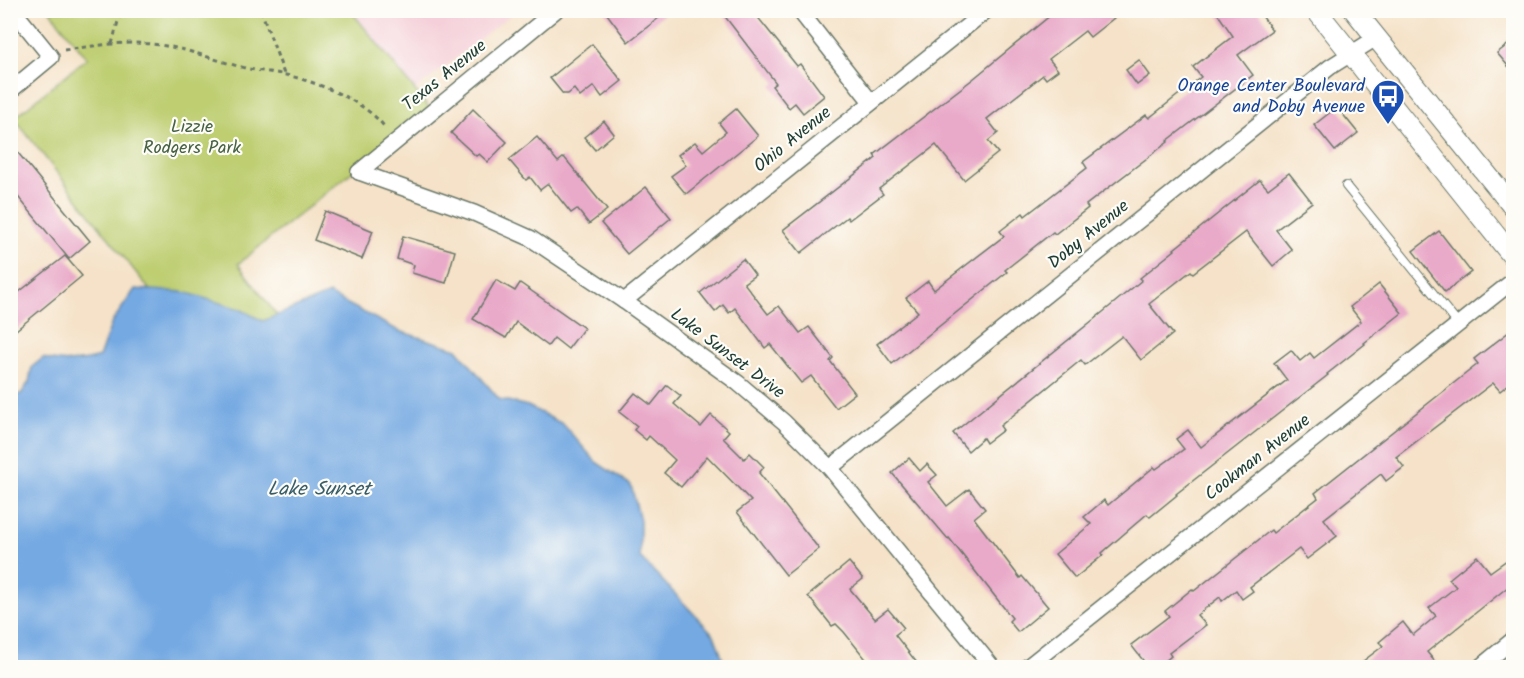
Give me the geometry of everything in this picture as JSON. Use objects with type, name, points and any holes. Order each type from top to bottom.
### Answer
[{"type":"street","points":[[10,91],[51,57],[13,10]]},
{"type":"street","name":"Texas Avenue","points":[[359,172],[556,10]]},
{"type":"street","points":[[799,10],[871,102]]},
{"type":"street","name":"Ohio Avenue","points":[[624,301],[987,10]]},
{"type":"street","points":[[1316,10],[1514,258]]},
{"type":"street","points":[[1354,10],[1514,208]]},
{"type":"street","name":"Doby Avenue","points":[[830,468],[1330,66],[1376,38]]},
{"type":"street","name":"Lake Sunset Drive","points":[[359,172],[474,213],[530,238],[624,301],[738,383],[784,422],[830,468],[993,668]]},
{"type":"street","name":"Cookman Avenue","points":[[1026,668],[1514,280]]},
{"type":"street","points":[[1479,668],[1514,639]]},
{"type":"lane","points":[[1346,186],[1458,324]]},
{"type":"path","points":[[112,44],[121,10]]},
{"type":"path","points":[[261,10],[284,74]]},
{"type":"path","points":[[51,57],[62,50],[112,44],[153,44],[184,49],[249,69],[284,74],[326,89],[367,110],[380,121],[395,142]]},
{"type":"shaded area","points":[[351,11],[515,11],[415,90]]},
{"type":"green space","name":"Lizzie Rodgers Park","points":[[49,10],[351,11],[430,109],[238,264],[316,367],[205,360],[14,118],[87,58]]},
{"type":"water","name":"Lake Sunset","points":[[135,289],[184,292],[240,309],[263,321],[329,294],[399,331],[457,349],[499,399],[528,406],[563,424],[596,462],[631,485],[640,520],[640,557],[714,635],[726,667],[11,667],[11,395],[21,394],[29,382],[32,367],[43,358],[71,362],[99,357],[112,322]]},
{"type":"building","points":[[604,10],[669,10],[628,42]]},
{"type":"building","points":[[720,10],[752,10],[797,66],[800,64],[824,96],[803,113],[795,103],[789,108],[772,86],[776,83]]},
{"type":"building","points":[[1057,10],[1124,10],[1090,37],[1085,31],[1049,59],[1058,70],[1046,79],[1043,75],[987,119],[998,133],[988,141],[998,153],[964,180],[936,145],[879,189],[883,194],[849,220],[847,217],[801,253],[783,230],[876,158],[874,155],[973,79]]},
{"type":"building","points":[[1215,10],[1258,10],[1272,30],[1238,55],[1253,75],[1086,205],[1088,208],[1005,270],[1007,272],[892,364],[877,344],[918,312],[906,298],[928,281],[934,290],[1004,236],[1000,231],[1023,213],[1025,216],[1087,168],[1083,162],[1146,115],[1149,118],[1201,77],[1193,67],[1233,36]]},
{"type":"building","points":[[1514,40],[1514,73],[1497,53]]},
{"type":"building","points":[[592,44],[622,81],[602,97],[594,86],[580,97],[574,89],[568,94],[563,94],[550,78]]},
{"type":"building","points":[[1139,60],[1150,75],[1137,85],[1126,70]]},
{"type":"building","points":[[1337,107],[1358,133],[1335,151],[1314,125]]},
{"type":"building","points":[[473,109],[507,142],[488,162],[479,154],[476,156],[451,133]]},
{"type":"building","points":[[736,109],[758,136],[686,194],[671,176],[686,165],[678,155],[695,142],[703,151],[726,132],[719,123]]},
{"type":"building","points":[[604,121],[614,134],[595,150],[584,137]]},
{"type":"building","points":[[537,137],[558,162],[564,157],[607,210],[589,224],[577,209],[571,213],[548,184],[540,190],[530,177],[526,180],[509,160]]},
{"type":"building","points":[[10,143],[90,241],[69,259],[10,187]]},
{"type":"building","points":[[1289,173],[1312,202],[1276,230],[1292,250],[1273,266],[1246,232],[1149,304],[1173,334],[1141,360],[1122,336],[1085,365],[1081,360],[1000,426],[1003,430],[986,443],[983,438],[968,451],[953,433],[1142,280],[1140,278],[1174,249],[1260,180],[1268,189]]},
{"type":"building","points":[[646,187],[671,218],[627,254],[601,223]]},
{"type":"building","points":[[325,211],[373,231],[362,259],[314,240]]},
{"type":"building","points":[[1439,231],[1471,272],[1445,292],[1413,251]]},
{"type":"building","points":[[403,236],[455,251],[446,283],[412,273],[414,265],[397,259]]},
{"type":"building","points":[[65,256],[82,276],[10,335],[10,299]]},
{"type":"building","points":[[743,259],[755,275],[744,283],[768,314],[779,306],[800,333],[809,327],[833,358],[830,361],[855,393],[836,408],[811,376],[801,383],[770,344],[765,348],[735,308],[729,313],[723,305],[715,312],[700,293]]},
{"type":"building","points":[[496,280],[515,291],[520,283],[584,328],[568,349],[554,338],[548,346],[516,322],[506,338],[473,319]]},
{"type":"building","points":[[1379,284],[1402,313],[1150,517],[1147,514],[1075,578],[1055,554],[1091,524],[1084,517],[1104,500],[1108,505],[1154,467],[1156,469],[1184,449],[1176,439],[1188,430],[1201,447],[1287,380],[1274,363],[1291,350],[1300,361],[1310,353],[1314,358],[1361,321],[1350,307]]},
{"type":"building","points":[[1514,328],[1514,380],[1500,391],[1493,383],[1396,457],[1404,467],[1386,481],[1381,474],[1324,519],[1337,536],[1307,559],[1299,549],[1250,587],[1253,591],[1242,599],[1236,590],[1222,601],[1220,597],[1197,615],[1206,625],[1169,653],[1171,656],[1157,668],[1149,668],[1131,645],[1169,616],[1165,611],[1271,530],[1273,533],[1318,498],[1315,493],[1478,364],[1474,359]]},
{"type":"building","points":[[667,385],[681,396],[674,404],[701,427],[711,415],[729,431],[723,438],[744,459],[750,453],[764,467],[759,473],[819,549],[786,575],[737,512],[751,501],[707,456],[681,487],[664,473],[675,460],[649,436],[646,440],[634,430],[637,426],[619,412],[635,393],[651,405]]},
{"type":"building","points":[[909,458],[920,471],[927,464],[937,475],[928,482],[947,506],[969,489],[985,509],[974,518],[1020,578],[1022,576],[1048,607],[1018,632],[1009,621],[1012,618],[949,538],[892,473]]},
{"type":"building","points":[[1514,555],[1514,582],[1427,652],[1440,668],[1354,668],[1383,646],[1379,642],[1403,622],[1413,635],[1436,616],[1429,608],[1456,587],[1449,579],[1477,556],[1490,572]]},
{"type":"building","points":[[849,562],[863,579],[850,589],[875,619],[888,609],[904,628],[895,635],[921,668],[873,668],[844,632],[836,624],[832,626],[808,596]]},
{"type":"place","name":"Orange Center Boulevard and Doby Avenue","points":[[1388,125]]}]
